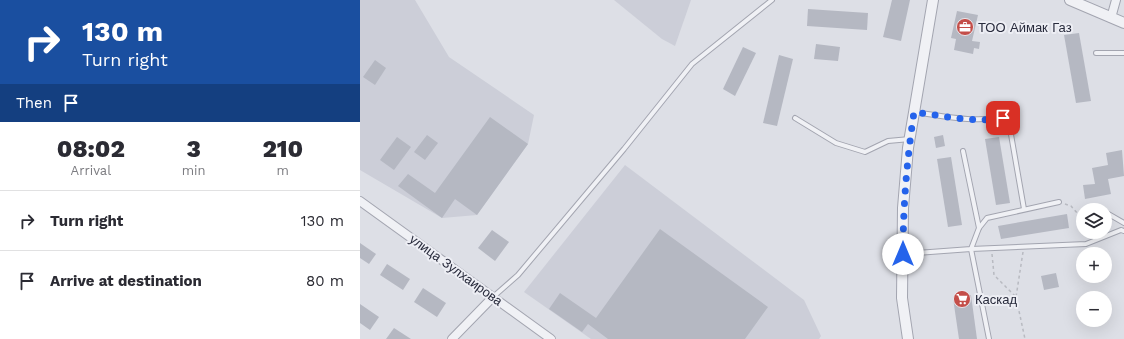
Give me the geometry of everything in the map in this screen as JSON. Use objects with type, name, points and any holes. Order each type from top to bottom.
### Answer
[{"type":"street","points":[[908,339],[902,298],[903,208],[910,139],[933,0]]},
{"type":"street","points":[[1070,0],[1086,3],[1111,18],[1124,23]]},
{"type":"street","points":[[1111,18],[1116,0]]},
{"type":"street","name":"улица Зулхаирова","points":[[360,201],[551,339]]},
{"type":"street","points":[[452,339],[493,297]]},
{"type":"lane","points":[[493,297],[518,275],[624,149],[692,64],[772,0]]},
{"type":"lane","points":[[1096,53],[1124,52]]},
{"type":"lane","points":[[914,112],[974,120],[1003,118],[1007,120],[1009,123],[1024,209]]},
{"type":"lane","points":[[795,118],[836,143],[865,152],[888,141],[910,139]]},
{"type":"lane","points":[[963,151],[979,228]]},
{"type":"lane","points":[[989,339],[972,249],[979,228],[986,218],[1059,202]]},
{"type":"lane","points":[[903,254],[972,249],[1086,244],[1123,231],[1124,224],[1112,216]]},
{"type":"path","points":[[1059,202],[1071,206],[1076,212]]},
{"type":"path","points":[[1024,247],[1016,297],[1025,339]]},
{"type":"path","points":[[992,248],[994,276],[1016,297]]},
{"type":"shaded area","points":[[360,0],[415,0],[449,57],[534,115],[528,144],[477,215],[442,218],[360,170]]},
{"type":"shaded area","points":[[614,0],[691,0],[675,46],[662,39]]},
{"type":"shaded area","points":[[625,165],[804,300],[821,336],[819,339],[591,339],[524,292]]},
{"type":"building","points":[[892,0],[910,0],[901,41],[883,37]]},
{"type":"building","points":[[808,9],[868,13],[867,30],[807,26]]},
{"type":"building","name":"ТОО Аймак Газ","points":[[957,11],[978,15],[972,41],[980,42],[979,49],[974,48],[973,54],[954,50],[956,39],[951,38]]},
{"type":"building","points":[[1079,33],[1091,101],[1076,103],[1064,35]]},
{"type":"building","points":[[816,44],[840,47],[838,61],[814,59]]},
{"type":"building","points":[[743,47],[756,53],[735,96],[723,89]]},
{"type":"building","points":[[779,55],[793,59],[777,126],[763,123]]},
{"type":"building","points":[[375,60],[386,68],[375,85],[363,77]]},
{"type":"building","points":[[490,117],[528,144],[477,215],[455,199],[442,218],[398,186],[408,174],[435,193]]},
{"type":"building","points":[[427,135],[438,143],[425,160],[414,152]]},
{"type":"building","points":[[943,135],[945,146],[936,148],[934,137]]},
{"type":"building","points":[[397,137],[411,147],[394,170],[380,160]]},
{"type":"building","points":[[999,137],[1010,203],[996,205],[985,139]]},
{"type":"building","points":[[1122,150],[1124,176],[1108,179],[1111,194],[1085,199],[1083,185],[1095,184],[1092,168],[1108,165],[1106,153]]},
{"type":"building","points":[[951,157],[962,225],[948,227],[937,159]]},
{"type":"building","points":[[1067,214],[1069,228],[1001,239],[998,226]]},
{"type":"building","points":[[660,229],[768,307],[745,339],[608,339],[588,324],[582,332],[549,309],[560,293],[596,318]]},
{"type":"building","points":[[492,230],[509,242],[495,261],[478,248]]},
{"type":"building","points":[[360,243],[376,254],[369,264],[360,258]]},
{"type":"building","points":[[387,264],[410,279],[403,290],[380,275]]},
{"type":"building","points":[[1056,273],[1059,287],[1044,290],[1041,276]]},
{"type":"building","points":[[423,288],[446,303],[437,317],[414,302]]},
{"type":"building","points":[[971,295],[977,339],[959,339],[953,298]]},
{"type":"building","points":[[360,304],[379,317],[370,330],[360,323]]},
{"type":"building","points":[[394,328],[411,339],[386,339]]},
{"type":"place","name":"ТОО Аймак Газ","points":[[965,27]]},
{"type":"place","name":"Каскад","points":[[962,299]]},
{"type":"route","points":[[903,254],[903,208],[908,148],[914,112],[974,120],[1003,118]]}]
